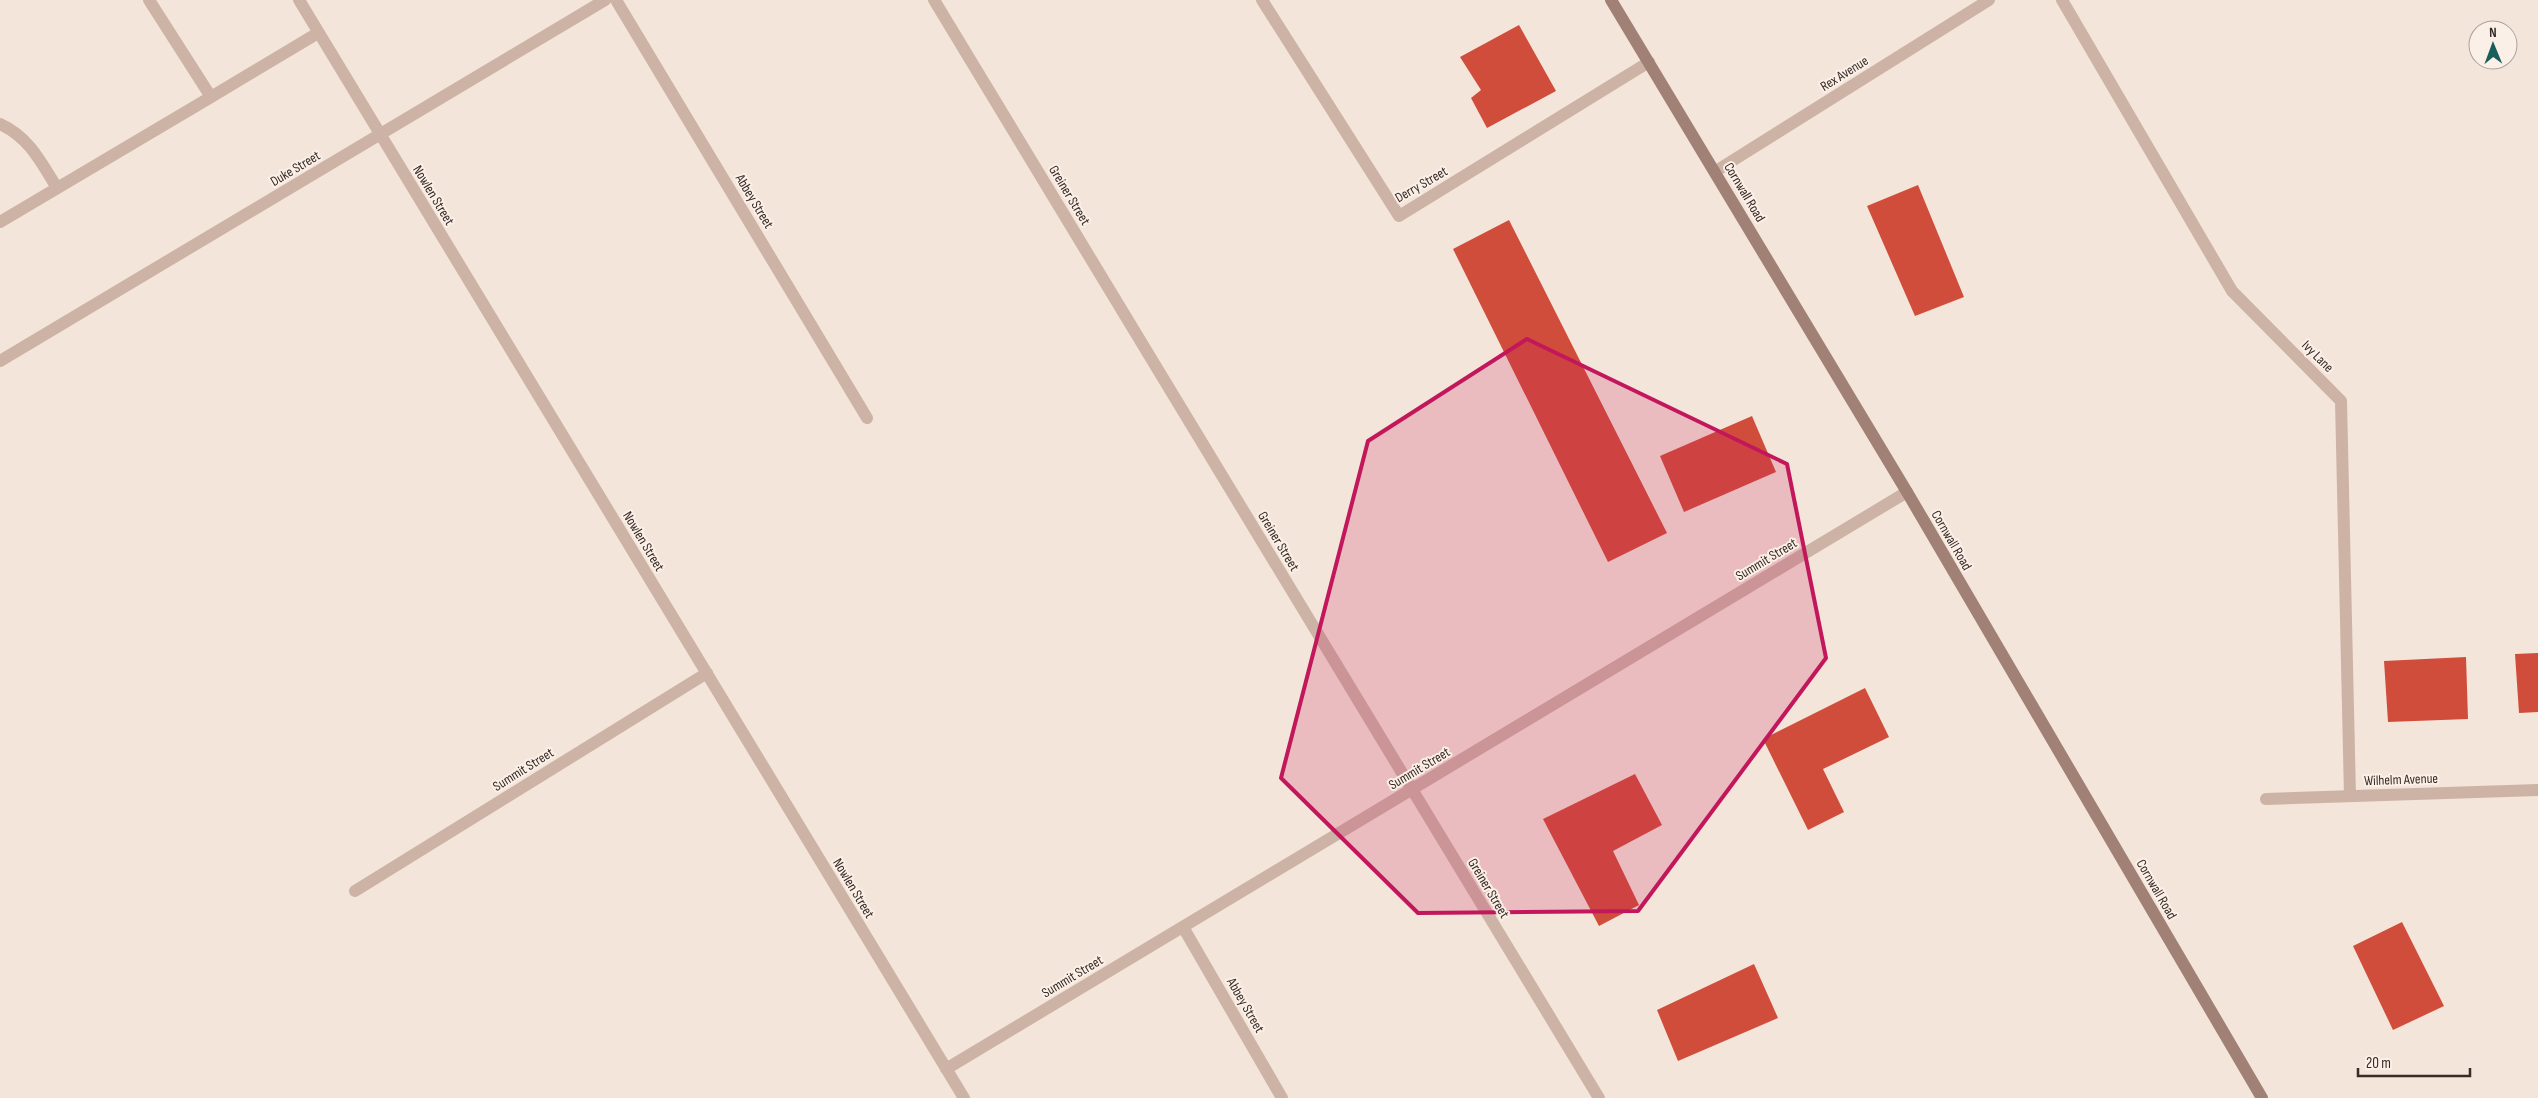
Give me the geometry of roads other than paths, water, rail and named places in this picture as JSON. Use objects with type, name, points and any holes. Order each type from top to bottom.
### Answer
[{"type":"main road","name":"Cornwall Road","points":[[1611,0],[1716,171],[1907,492],[2262,1098]]},
{"type":"street","points":[[149,0],[211,97]]},
{"type":"street","name":"Nowlen Street","points":[[298,0],[964,1098]]},
{"type":"street","name":"Duke Street","points":[[0,361],[605,0]]},
{"type":"street","name":"Abbey Street","points":[[616,0],[867,418]]},
{"type":"street","name":"Greiner Street","points":[[934,0],[1600,1098]]},
{"type":"street","name":"Derry Street","points":[[1262,0],[1399,216],[1649,62]]},
{"type":"street","name":"Rex Avenue","points":[[1716,171],[1989,0]]},
{"type":"street","name":"Ivy Lane","points":[[2062,0],[2232,291],[2341,401],[2350,796]]},
{"type":"street","points":[[0,222],[318,33]]},
{"type":"street","points":[[0,124],[11,129],[32,146],[57,188]]},
{"type":"street","name":"Summit Street","points":[[946,1069],[1907,492]]},
{"type":"street","name":"Summit Street","points":[[355,891],[707,673]]},
{"type":"street","name":"Wilhelm Avenue","points":[[2266,798],[2538,790]]},
{"type":"street","name":"Abbey Street","points":[[1183,927],[1282,1098]]}]
